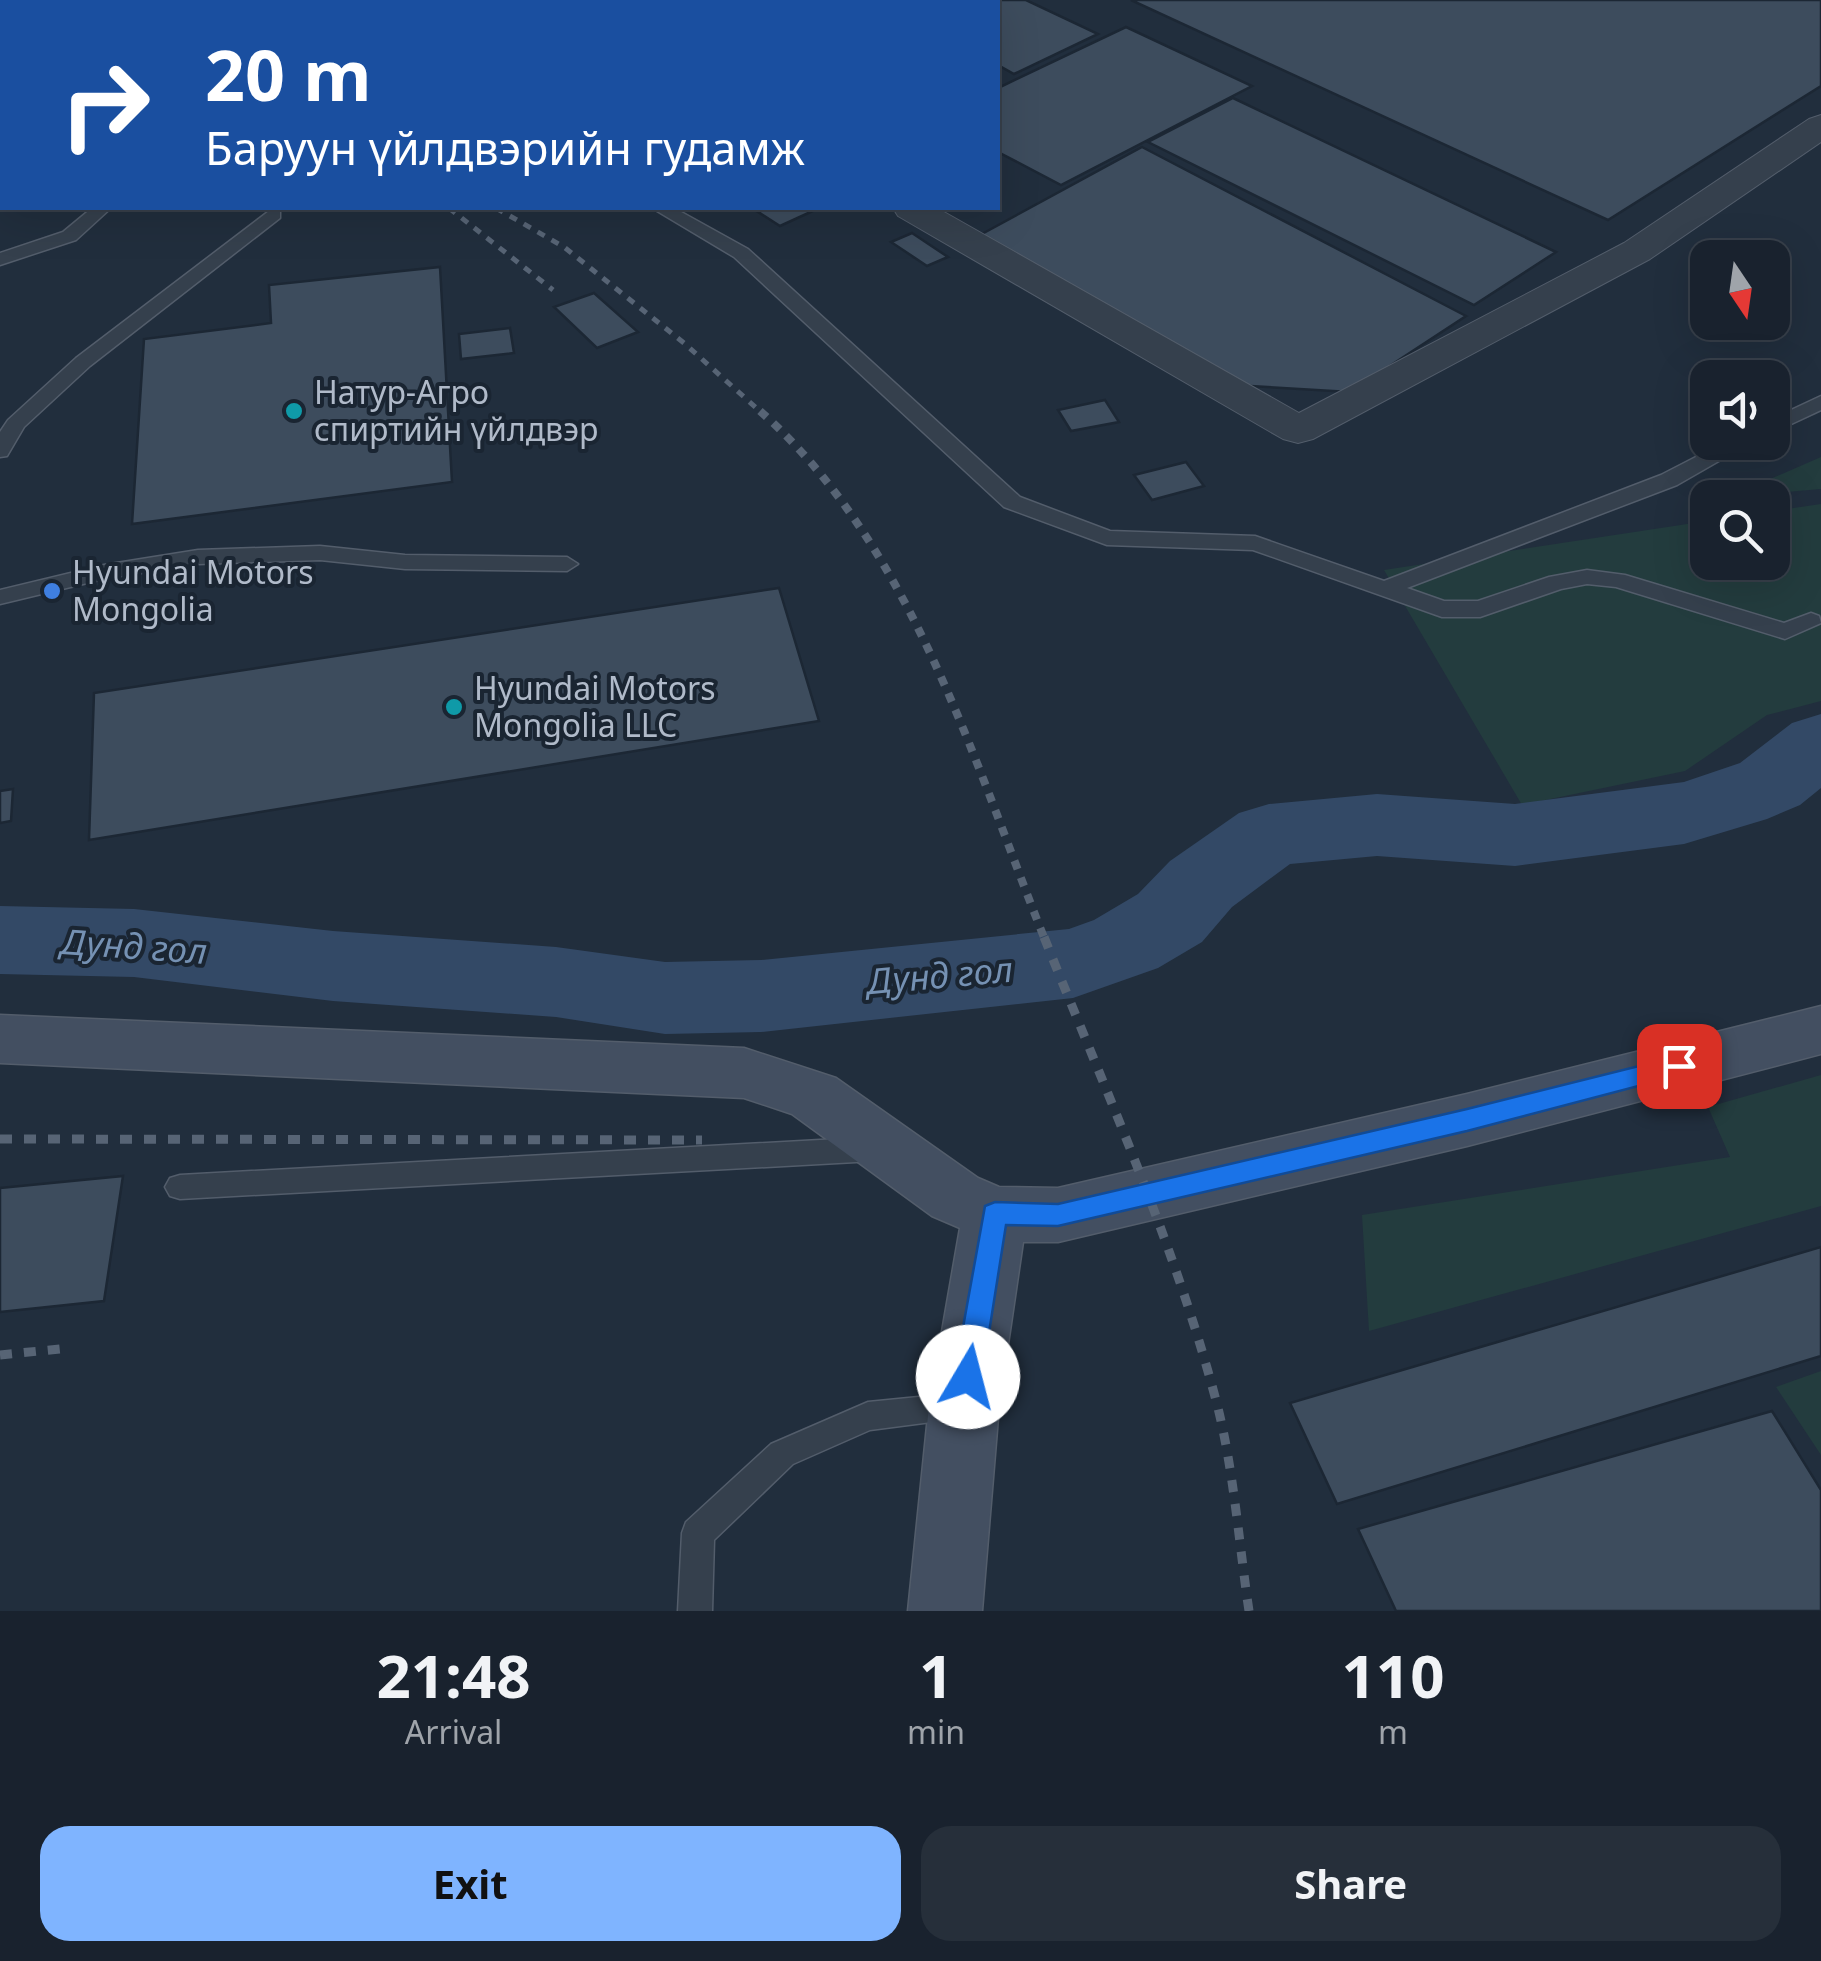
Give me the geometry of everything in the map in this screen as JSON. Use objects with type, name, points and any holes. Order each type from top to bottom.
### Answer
[{"type":"street","points":[[915,210],[1298,430],[1636,251],[1821,126]]},
{"type":"street","points":[[0,1039],[744,1073],[814,1096],[955,1197],[995,1214],[1058,1215],[1467,1120],[1821,1030]]},
{"type":"street","points":[[945,1611],[964,1406],[995,1214]]},
{"type":"lane","points":[[0,259],[50,246],[91,223],[101,210]]},
{"type":"lane","points":[[664,210],[741,254],[1012,502],[1107,538],[1255,543],[1381,590],[1462,612],[1557,582],[1587,577],[1617,580],[1786,631],[1811,621]]},
{"type":"lane","points":[[0,450],[15,424],[83,362],[273,214]]},
{"type":"lane","points":[[1790,418],[1821,402]]},
{"type":"lane","points":[[1381,590],[1669,480],[1707,460]]},
{"type":"lane","points":[[0,596],[104,572],[198,557],[320,554],[405,562],[567,564]]},
{"type":"lane","points":[[180,1187],[886,1148]]},
{"type":"lane","points":[[695,1611],[698,1533],[782,1454],[868,1416],[964,1406]]},
{"type":"green space","points":[[1821,457],[1821,489],[1790,492],[1790,480],[1768,480]]},
{"type":"green space","points":[[1821,504],[1821,701],[1767,715],[1685,771],[1522,805],[1384,570],[1690,524],[1690,580],[1790,580],[1790,509]]},
{"type":"green space","points":[[1821,1075],[1821,1206],[1369,1331],[1362,1215],[1730,1157],[1708,1107]]},
{"type":"green space","points":[[1821,1371],[1821,1455],[1776,1387]]},
{"type":"building","points":[[1000,0],[1026,0],[1098,34],[1014,74],[1000,66]]},
{"type":"building","points":[[1131,0],[1821,0],[1821,86],[1608,220]]},
{"type":"building","points":[[1126,27],[1252,86],[1061,185],[1000,153],[1000,87]]},
{"type":"building","points":[[1233,98],[1556,252],[1474,305],[1148,142]]},
{"type":"building","points":[[1142,147],[1466,316],[1350,392],[1233,385],[980,235]]},
{"type":"building","points":[[764,210],[815,210],[780,226],[758,212]]},
{"type":"building","points":[[912,233],[948,257],[927,266],[891,242]]},
{"type":"building","name":"Натур-Агро спиртийн үйлдвэр","points":[[440,267],[452,482],[132,524],[144,339],[271,323],[269,285]]},
{"type":"building","points":[[594,293],[638,332],[597,348],[554,307]]},
{"type":"building","points":[[510,328],[514,353],[461,359],[459,334]]},
{"type":"building","points":[[1105,400],[1119,422],[1071,431],[1058,410]]},
{"type":"building","points":[[1186,462],[1204,486],[1152,500],[1134,475]]},
{"type":"building","name":"Hyundai Motors Mongolia LLC","points":[[779,588],[819,721],[89,840],[94,693]]},
{"type":"building","points":[[13,789],[11,821],[0,823],[0,791]]},
{"type":"building","points":[[123,1176],[104,1301],[0,1312],[0,1188]]},
{"type":"building","points":[[1821,1247],[1821,1356],[1337,1504],[1290,1403]]},
{"type":"building","points":[[1772,1411],[1821,1490],[1821,1611],[1396,1611],[1358,1529]]},
{"type":"waterway","name":"Дунд гол","points":[[0,940],[134,943],[333,966],[556,982],[665,998],[761,996],[965,975],[1073,963],[1126,944],[1170,918],[1201,884],[1269,835],[1377,825],[1515,835],[1684,813],[1770,784],[1821,743]]},
{"type":"railway","points":[[452,210],[553,290]]},
{"type":"railway","points":[[499,210],[564,247],[684,343],[763,414]]},
{"type":"railway","points":[[763,414],[813,465],[858,525],[898,589],[963,728],[1045,940]]},
{"type":"railway","points":[[1044,937],[1138,1170],[1201,1348],[1228,1458],[1249,1611]]},
{"type":"railway","points":[[0,1139],[702,1140]]},
{"type":"railway","points":[[0,1355],[69,1348]]},
{"type":"place","name":"Натур-Агро спиртийн үйлдвэр","points":[[294,411]]},
{"type":"place","name":"Hyundai Motors Mongolia","points":[[52,591]]},
{"type":"place","name":"Hyundai Motors Mongolia LLC","points":[[454,707]]},
{"type":"route","points":[[968,1377],[995,1214],[1058,1215],[1467,1120],[1679,1066]]}]
